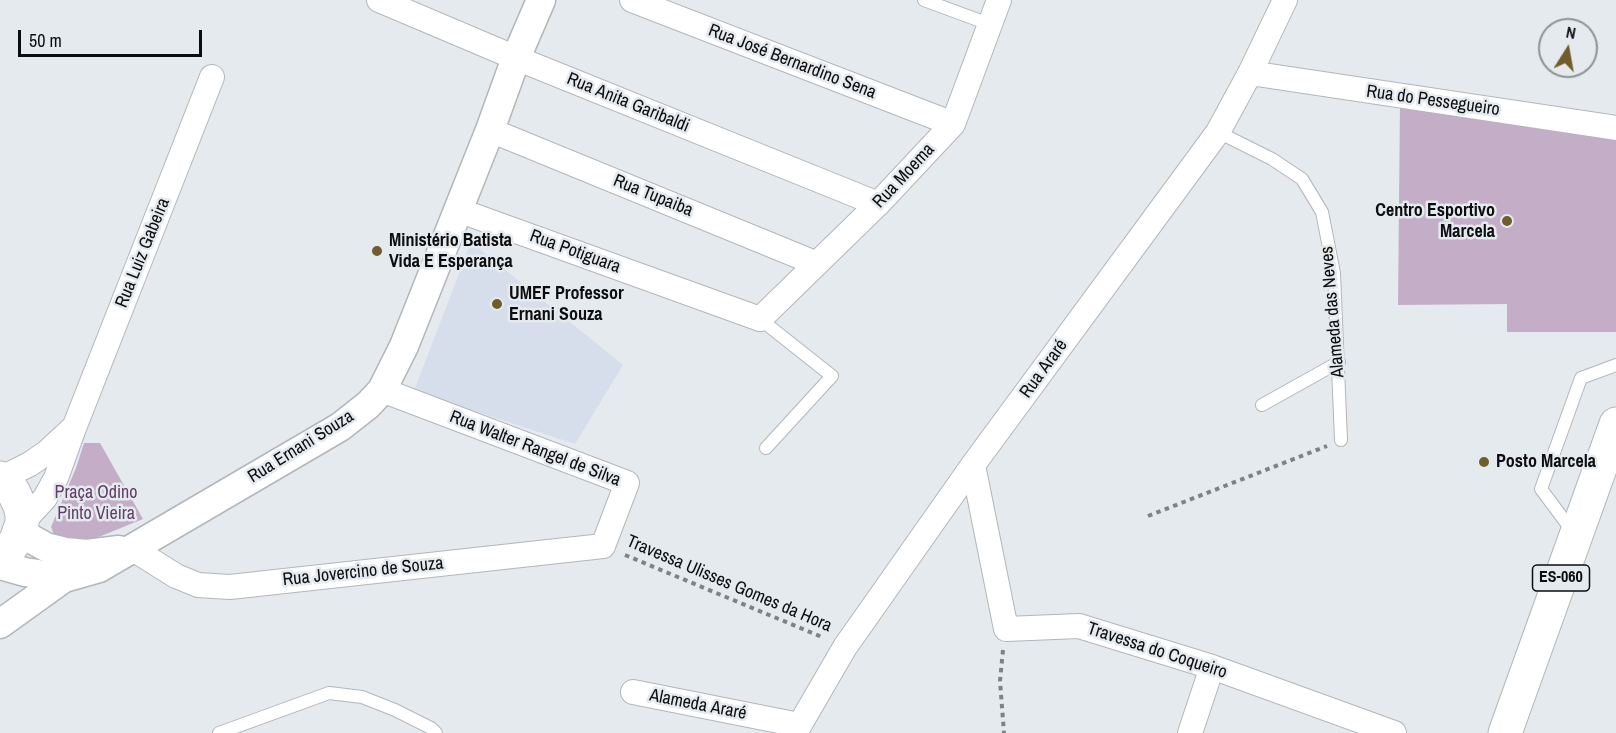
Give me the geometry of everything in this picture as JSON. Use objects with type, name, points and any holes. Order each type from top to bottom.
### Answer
[{"type":"main road","name":"ES-060","points":[[1505,733],[1616,424]]},
{"type":"main road","points":[[0,478],[13,490],[22,515],[20,527],[11,548],[0,557]]},
{"type":"street","name":"Rua Anita Garibaldi","points":[[379,0],[516,58],[878,204]]},
{"type":"street","name":"Rua Ernani Souza","points":[[0,566],[64,578],[99,568],[340,427],[368,405],[382,390],[404,346],[540,0]]},
{"type":"street","name":"Rua José Bernardino Sena","points":[[632,0],[953,124]]},
{"type":"street","name":"Rua Moema","points":[[760,319],[878,204],[953,124],[999,0]]},
{"type":"street","name":"Rua Araré","points":[[797,729],[845,647],[973,465],[1218,132],[1250,74],[1285,0]]},
{"type":"street","name":"Rua do Pessegueiro","points":[[1250,74],[1616,128]]},
{"type":"street","name":"Rua Luiz Gabeira","points":[[20,527],[45,498],[56,478],[212,77]]},
{"type":"street","name":"Rua Tupaiba","points":[[490,130],[815,263]]},
{"type":"street","name":"Rua Potiguara","points":[[458,210],[760,319]]},
{"type":"street","name":"Rua Walter Rangel de Silva","points":[[382,390],[627,483],[603,546]]},
{"type":"street","name":"Rua Luiz Gabeira","points":[[0,478],[30,464],[74,428]]},
{"type":"street","points":[[973,465],[1006,629]]},
{"type":"street","name":"Rua Ernani Souza","points":[[20,527],[46,547],[66,552],[87,554],[133,549]]},
{"type":"street","name":"Rua Jovercino de Souza","points":[[133,549],[176,576],[198,585],[230,587],[603,546]]},
{"type":"street","points":[[0,624],[64,578]]},
{"type":"street","name":"Travessa do Coqueiro","points":[[1006,629],[1078,626],[1212,667],[1394,733]]},
{"type":"street","points":[[1190,733],[1212,667]]},
{"type":"street","name":"Alameda Araré","points":[[633,692],[797,729]]},
{"type":"lane","points":[[924,0],[989,24]]},
{"type":"lane","name":"Alameda das Neves","points":[[1218,132],[1272,159],[1302,179],[1322,212],[1334,273],[1341,440]]},
{"type":"lane","points":[[760,319],[832,376],[766,448]]},
{"type":"lane","points":[[1262,405],[1339,362]]},
{"type":"lane","points":[[1576,536],[1541,489],[1581,378],[1616,365]]},
{"type":"lane","points":[[219,733],[329,693],[362,697],[395,710],[431,728],[436,733]]},
{"type":"path","points":[[1148,516],[1341,440]]},
{"type":"path","name":"Travessa Ulisses Gomes da Hora","points":[[603,546],[845,647]]},
{"type":"path","points":[[1004,733],[1000,681],[1006,629]]},
{"type":"shaded area","name":"UMEF Professor Ernani Souza","points":[[471,242],[623,365],[575,444],[414,391]]},
{"type":"green space","name":"Centro Esportivo Marcela","points":[[1400,104],[1616,138],[1616,332],[1507,332],[1507,304],[1398,305]]},
{"type":"green space","name":"Praça Odino Pinto Vieira","points":[[84,443],[100,443],[143,519],[84,543],[55,537],[51,527]]},
{"type":"place","name":"Centro Esportivo Marcela","points":[[1507,221]]},
{"type":"place","name":"Ministério Batista Vida E Esperança","points":[[377,251]]},
{"type":"place","name":"UMEF Professor Ernani Souza","points":[[497,304]]},
{"type":"place","name":"Posto Marcela","points":[[1484,462]]}]
